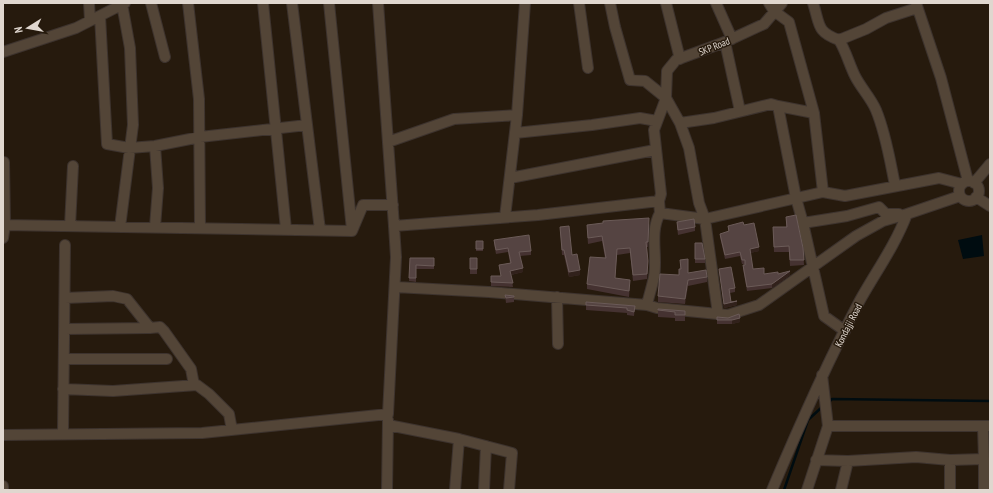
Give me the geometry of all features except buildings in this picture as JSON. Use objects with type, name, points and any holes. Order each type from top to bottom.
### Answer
[{"type":"street","points":[[89,3],[90,20]]},
{"type":"street","points":[[151,3],[165,57]]},
{"type":"street","points":[[188,3],[199,99],[200,228]]},
{"type":"street","points":[[263,3],[286,229]]},
{"type":"street","points":[[292,3],[320,230]]},
{"type":"street","points":[[329,3],[352,231]]},
{"type":"street","points":[[378,3],[396,257],[388,414],[386,490]]},
{"type":"street","points":[[505,217],[517,115],[525,3]]},
{"type":"street","points":[[579,3],[588,68]]},
{"type":"street","points":[[610,3],[630,80],[645,81],[666,98],[680,123],[689,148],[700,203],[705,219],[718,314]]},
{"type":"street","points":[[666,3],[680,59]]},
{"type":"street","points":[[716,3],[729,41],[740,112]]},
{"type":"street","name":"SKP Road","points":[[666,98],[667,71],[676,60],[729,41],[764,24],[771,7],[782,3]]},
{"type":"street","points":[[813,3],[821,29],[825,35],[839,40],[861,87],[876,109],[896,185]]},
{"type":"street","points":[[3,52],[76,28],[123,4],[130,48],[133,125],[120,227]]},
{"type":"street","points":[[839,40],[916,5],[941,78],[968,183]]},
{"type":"street","points":[[771,7],[789,22],[814,113],[823,192]]},
{"type":"street","points":[[100,16],[107,144],[129,148],[155,146],[200,137],[307,125]]},
{"type":"street","points":[[647,305],[649,290],[654,277],[655,223],[660,213],[659,200],[661,194],[654,130],[666,98]]},
{"type":"street","points":[[680,123],[714,118],[771,104],[814,113]]},
{"type":"street","points":[[778,106],[796,198],[824,316],[845,331]]},
{"type":"street","points":[[388,142],[454,119],[517,115]]},
{"type":"street","points":[[515,133],[592,125],[640,118],[657,122]]},
{"type":"street","points":[[155,146],[158,188],[155,227]]},
{"type":"street","points":[[510,178],[655,150]]},
{"type":"street","points":[[3,238],[4,162]]},
{"type":"street","points":[[660,213],[705,219],[823,192],[845,196],[896,185],[939,178],[968,183],[978,189],[976,197],[968,201],[960,196],[959,189],[968,183],[990,164]]},
{"type":"street","points":[[70,226],[73,166]]},
{"type":"street","points":[[395,287],[557,297],[647,305],[657,308],[728,315],[759,305],[856,236],[884,221],[960,196]]},
{"type":"street","points":[[976,197],[990,206]]},
{"type":"street","points":[[394,226],[505,217],[659,200]]},
{"type":"street","points":[[352,231],[363,206],[393,205]]},
{"type":"street","points":[[803,223],[847,216],[879,207],[886,214],[907,214]]},
{"type":"street","name":"Kondajji Road","points":[[772,490],[822,375],[860,301],[901,231],[907,214]]},
{"type":"street","points":[[4,225],[352,231]]},
{"type":"street","points":[[63,434],[65,245]]},
{"type":"street","points":[[64,298],[113,296],[127,299],[150,328]]},
{"type":"street","points":[[557,297],[558,344]]},
{"type":"street","points":[[64,329],[160,327],[191,369],[194,385]]},
{"type":"street","points":[[64,359],[167,359]]},
{"type":"street","points":[[807,490],[828,426],[822,375]]},
{"type":"street","points":[[63,390],[113,391],[198,385],[229,414],[232,430]]},
{"type":"street","points":[[3,435],[202,433],[388,414]]},
{"type":"street","points":[[388,425],[459,439],[512,453],[509,490]]},
{"type":"street","points":[[828,426],[987,426],[984,459],[984,490]]},
{"type":"street","points":[[456,490],[459,439]]},
{"type":"street","points":[[484,490],[486,446]]},
{"type":"street","points":[[816,460],[848,461],[916,457],[950,460],[984,459]]},
{"type":"street","points":[[950,460],[950,490]]},
{"type":"street","points":[[841,490],[848,461]]},
{"type":"shaded area","points":[[982,235],[984,256],[963,259],[958,240]]},
{"type":"waterway","points":[[828,403],[832,399],[990,401]]},
{"type":"waterway","points":[[784,490],[808,420],[822,407]]}]
